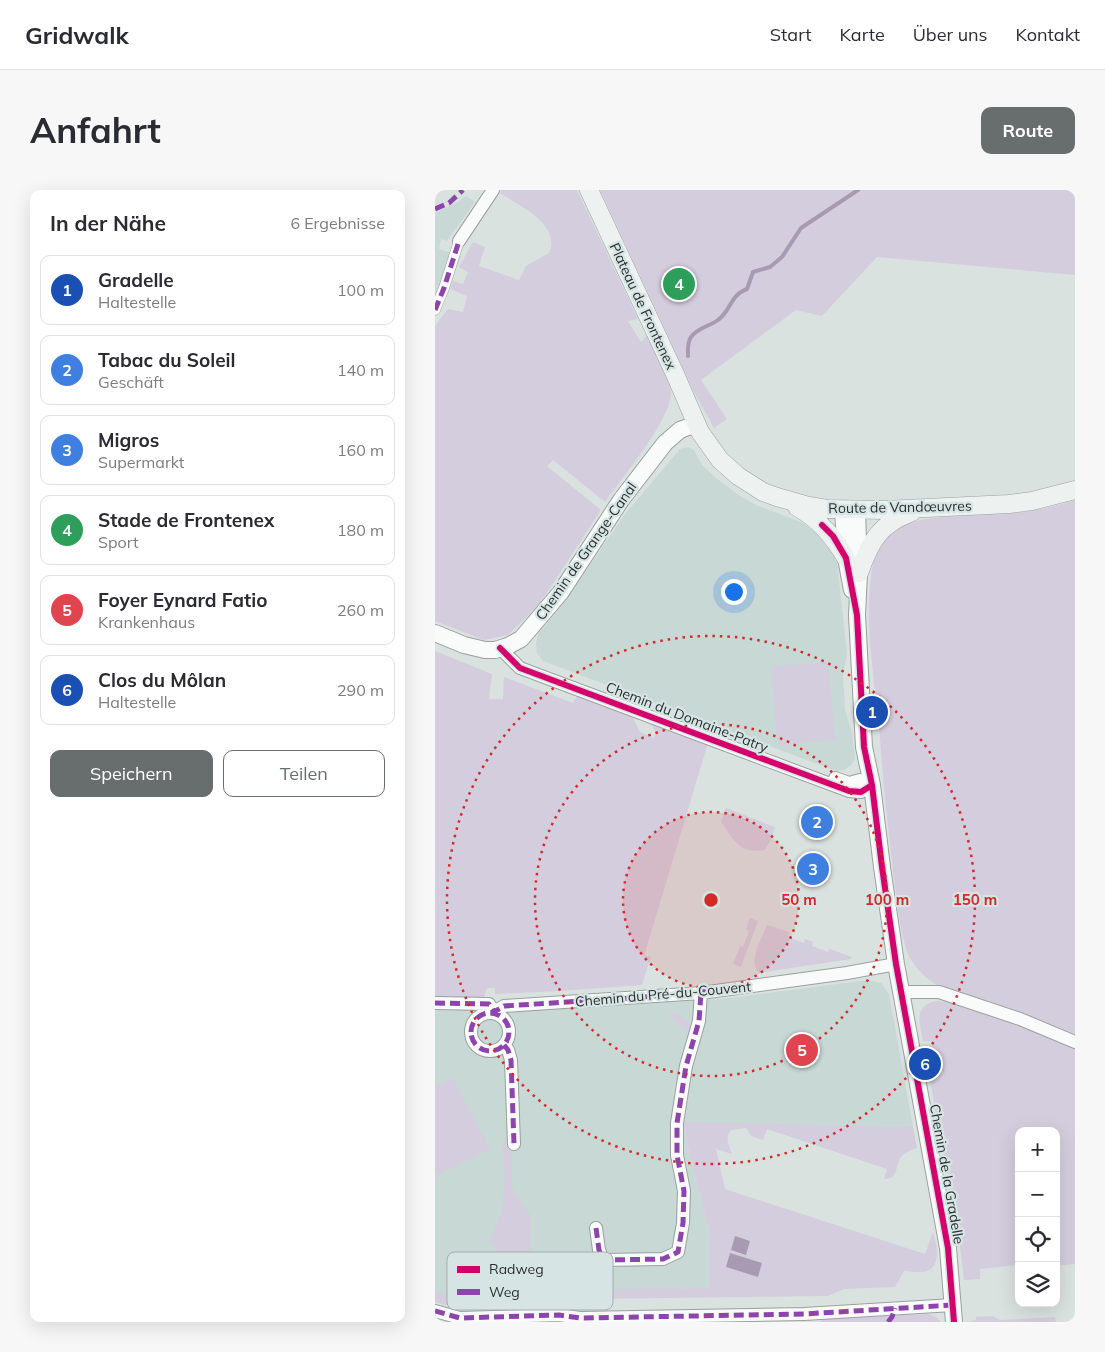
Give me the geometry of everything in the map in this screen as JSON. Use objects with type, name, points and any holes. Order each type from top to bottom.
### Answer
[{"type":"main road","name":"Plateau de Frontenex","points":[[589,190],[675,374],[696,424]]},
{"type":"main road","name":"Route de Vandœuvres","points":[[696,424],[708,445],[728,468],[751,485],[777,497],[805,505],[850,510],[1009,504],[1032,501],[1075,490]]},
{"type":"main road","points":[[777,497],[801,509],[822,525],[833,536],[846,558]]},
{"type":"main road","points":[[859,573],[870,545],[882,528],[898,517],[924,508]]},
{"type":"street","points":[[435,310],[459,241],[493,190]]},
{"type":"street","name":"Chemin de Grange-Canal","points":[[504,647],[521,639],[561,592],[621,500],[665,443],[680,430],[696,424]]},
{"type":"street","name":"Chemin de la Gradelle","points":[[850,510],[846,558],[857,616]]},
{"type":"street","name":"Chemin de la Gradelle","points":[[850,510],[859,573],[857,616],[864,747],[872,785],[901,992],[948,1248],[954,1322]]},
{"type":"street","points":[[435,633],[474,648],[485,650],[504,647]]},
{"type":"street","name":"Chemin du Domaine-Patry","points":[[504,647],[516,650],[527,664],[539,669],[802,768],[849,783],[860,780],[872,785]]},
{"type":"street","name":"Chemin du Domaine-Patry","points":[[504,647],[520,668],[849,791],[861,792],[872,785]]},
{"type":"street","name":"Chemin du Pré-du-Couvent","points":[[494,1012],[504,1006],[701,993],[847,973],[897,964]]},
{"type":"street","points":[[901,992],[939,992],[1020,1019],[1075,1042]]},
{"type":"street","points":[[613,1260],[663,1259],[678,1252],[683,1223],[684,1191],[677,1155],[677,1123],[685,1066],[699,1021],[701,993]]},
{"type":"street","points":[[435,1003],[489,1004],[494,1012],[505,1020],[509,1026],[508,1038],[504,1045],[495,1051],[482,1050],[473,1042],[471,1029],[477,1018],[482,1014],[494,1012]]},
{"type":"street","points":[[504,1045],[508,1050],[511,1060],[514,1144]]},
{"type":"street","points":[[596,1228],[600,1252]]},
{"type":"street","points":[[435,1311],[460,1318],[559,1315],[578,1320],[804,1318],[953,1305]]},
{"type":"shaded area","points":[[502,190],[577,190],[638,319],[628,321],[641,342],[647,335],[666,373],[671,395],[668,407],[653,435],[605,502],[553,460],[547,466],[601,510],[539,605],[508,635],[484,640],[435,621],[435,326],[448,309],[463,312],[467,296],[450,289],[453,281],[463,284],[468,272],[459,267],[473,242],[485,247],[479,266],[519,280],[526,266],[549,253],[551,242],[545,226],[531,213],[500,193]]},
{"type":"shaded area","points":[[600,190],[1075,190],[1075,275],[877,257],[822,316],[796,310],[701,380],[727,419],[714,428],[695,394]]},
{"type":"shaded area","points":[[466,196],[475,202],[447,241],[441,239],[439,249],[461,256],[435,311],[435,213]]},
{"type":"shaded area","points":[[687,447],[694,450],[702,465],[737,494],[756,505],[803,523],[818,534],[837,562],[847,653],[843,674],[845,710],[852,733],[855,759],[844,770],[836,771],[543,661],[537,653],[538,634],[571,593],[625,514],[680,449]]},
{"type":"shaded area","points":[[1075,500],[1075,1036],[937,985],[919,970],[908,955],[900,920],[893,870],[871,658],[869,610],[870,582],[876,552],[884,537],[895,529],[910,523],[929,519],[949,516],[1023,512],[1043,509]]},
{"type":"shaded area","points":[[435,651],[492,674],[489,699],[503,699],[504,677],[573,703],[578,694],[631,714],[640,732],[654,738],[656,734],[651,721],[708,743],[644,956],[651,956],[642,985],[495,994],[495,988],[487,988],[484,997],[435,997]]},
{"type":"shaded area","points":[[828,662],[835,740],[778,745],[771,666]]},
{"type":"shaded area","points":[[726,808],[775,827],[765,850],[749,850],[743,848],[734,840],[721,822]]},
{"type":"shaded area","points":[[750,918],[758,921],[741,967],[733,964],[740,946],[743,947],[749,931],[746,929]]},
{"type":"shaded area","points":[[767,925],[789,932],[788,937],[804,943],[805,939],[813,942],[812,946],[828,952],[830,949],[852,957],[851,959],[759,973],[754,963],[755,956]]},
{"type":"shaded area","points":[[868,980],[881,983],[889,994],[913,1127],[682,1123],[710,1235],[710,1288],[613,1290],[613,1252],[447,1252],[447,1294],[435,1294],[435,1007],[519,1011],[722,999]]},
{"type":"shaded area","points":[[935,1001],[950,1002],[1022,1027],[1075,1049],[1075,1264],[1060,1266],[1060,1127],[1015,1127],[1015,1265],[980,1269],[980,1279],[964,1280],[960,1247],[929,1075],[936,1067],[931,1041],[923,1041],[920,1022],[923,1007]]},
{"type":"shaded area","points":[[676,1013],[693,1025],[689,1032],[668,1016]]},
{"type":"shaded area","points":[[453,1078],[490,1149],[437,1175],[435,1172],[435,1087]]},
{"type":"shaded area","points":[[682,1122],[913,1127],[917,1148],[902,1156],[895,1174],[884,1179],[887,1169],[767,1129],[763,1140],[751,1136],[746,1128],[731,1130],[728,1144],[732,1154],[716,1149],[725,1189],[925,1254],[933,1232],[937,1257],[933,1267],[929,1270],[920,1272],[904,1271],[895,1287],[844,1289],[828,1296],[613,1299],[613,1289],[709,1288],[710,1235]]},
{"type":"shaded area","points":[[512,1138],[512,1188],[531,1216],[530,1252],[497,1252],[489,1241],[502,1212],[505,1182],[503,1140]]},
{"type":"shaded area","points":[[735,1236],[750,1241],[746,1255],[731,1250]]},
{"type":"shaded area","points":[[730,1253],[762,1263],[758,1277],[726,1267]]},
{"type":"shaded area","points":[[435,1293],[447,1293],[447,1306],[435,1302]]},
{"type":"shaded area","points":[[929,1314],[941,1322],[820,1322],[822,1319]]},
{"type":"shaded area","points":[[993,1316],[1000,1320],[1055,1317],[1056,1322],[967,1322],[976,1320],[976,1317]]},
{"type":"waterway","points":[[688,356],[688,344],[691,337],[697,331],[715,322],[726,312],[737,295],[747,289],[753,272],[770,267],[782,257],[801,228],[858,190]]},
{"type":"marked path","points":[[435,209],[449,203],[463,190]]},
{"type":"marked path","points":[[435,310],[459,241]]},
{"type":"marked path","points":[[435,1003],[489,1004],[494,1012],[504,1006],[723,990]]},
{"type":"marked path","points":[[613,1260],[663,1259],[678,1252],[683,1223],[684,1191],[677,1155],[677,1123],[686,1066],[699,1021],[701,993]]},
{"type":"marked path","points":[[490,1013],[504,1018],[509,1032],[504,1046],[490,1051],[476,1046],[471,1032],[476,1018],[490,1013]]},
{"type":"marked path","points":[[504,1045],[508,1050],[511,1060],[514,1144]]},
{"type":"marked path","points":[[596,1228],[600,1252]]},
{"type":"marked path","points":[[435,1311],[460,1318],[559,1315],[580,1318],[804,1314],[953,1305]]},
{"type":"marked path","points":[[888,1322],[895,1308]]},
{"type":"cycle path","points":[[822,525],[833,536],[846,558],[857,615],[864,747],[872,785],[896,964],[948,1248],[954,1322]]},
{"type":"cycle path","points":[[500,648],[520,668],[849,791],[861,792],[872,785]]},
{"type":"place","name":"Stade de Frontenex","points":[[679,284]]},
{"type":"place","name":"Gradelle","points":[[872,712]]},
{"type":"place","name":"Tabac du Soleil","points":[[817,822]]},
{"type":"place","name":"Migros","points":[[813,869]]},
{"type":"place","name":"Foyer Eynard Fatio","points":[[802,1050]]},
{"type":"place","name":"Clos du Môlan","points":[[925,1064]]}]
